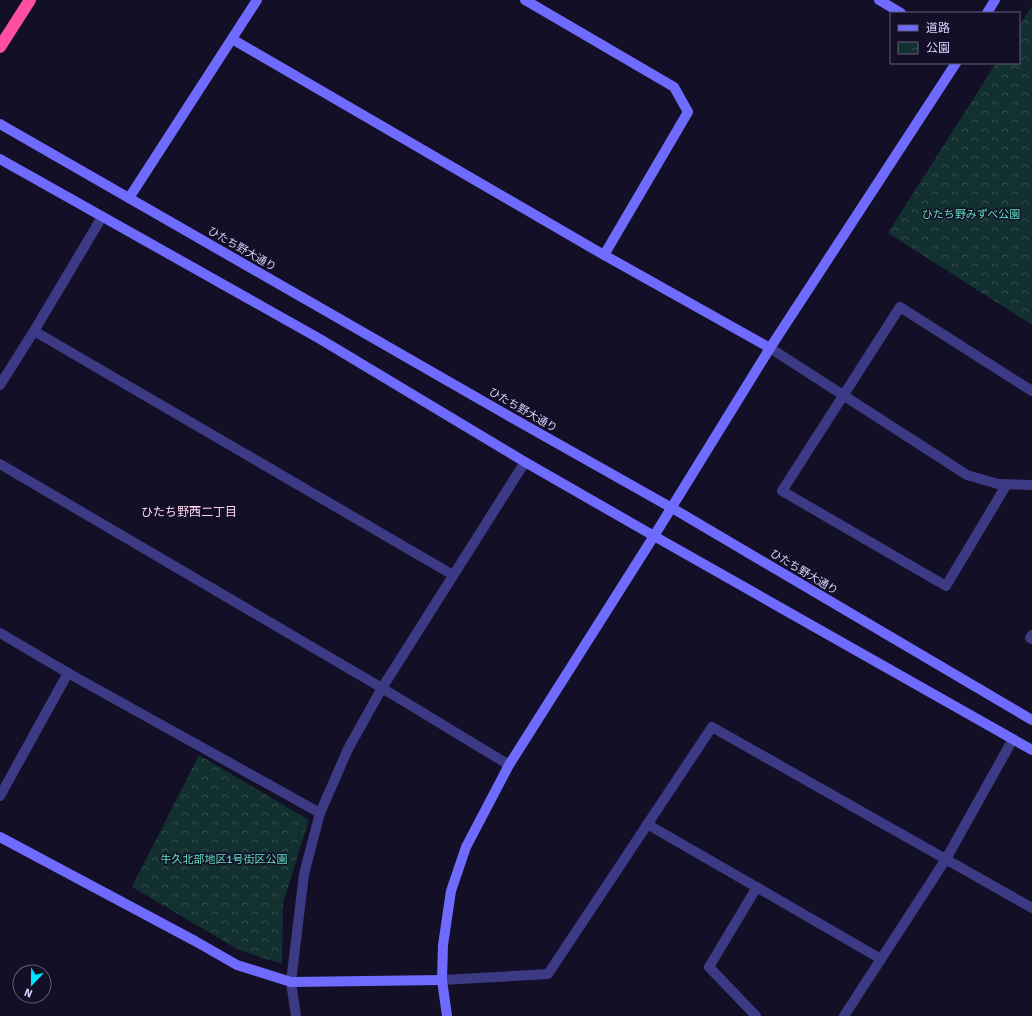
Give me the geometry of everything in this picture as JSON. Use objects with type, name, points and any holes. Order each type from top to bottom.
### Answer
[{"type":"highway","points":[[0,47],[30,0]]},
{"type":"street","points":[[130,198],[257,0]]},
{"type":"street","points":[[525,0],[674,87],[688,112],[604,255]]},
{"type":"street","points":[[879,0],[899,12]]},
{"type":"street","points":[[988,12],[995,0]]},
{"type":"street","points":[[232,39],[604,255],[770,348],[968,475],[998,484],[1032,485]]},
{"type":"street","points":[[447,1016],[442,980],[443,945],[451,891],[466,847],[509,765],[672,508],[770,348],[955,64]]},
{"type":"street","name":"ひたち野大通り","points":[[0,124],[672,508],[1032,720]]},
{"type":"street","points":[[0,159],[320,339],[525,462],[1032,750]]},
{"type":"street","points":[[0,385],[102,217]]},
{"type":"street","points":[[1008,484],[946,586],[782,491],[900,307],[1032,391]]},
{"type":"street","points":[[34,331],[454,575]]},
{"type":"street","points":[[296,1016],[291,982],[304,874],[320,813],[348,749],[382,688],[525,462]]},
{"type":"street","points":[[0,464],[382,688],[509,765]]},
{"type":"street","points":[[0,633],[68,673],[320,813]]},
{"type":"street","points":[[1032,636],[1030,638],[1032,639]]},
{"type":"street","points":[[0,796],[68,673]]},
{"type":"street","points":[[0,837],[237,965],[291,982],[442,980],[548,974],[712,727],[1032,908]]},
{"type":"street","points":[[844,1016],[946,859],[1013,739]]},
{"type":"street","points":[[647,824],[881,959]]},
{"type":"street","points":[[756,1016],[709,967],[757,887]]},
{"type":"green space","name":"ひたち野みずべ公園","points":[[1032,6],[1032,325],[888,233],[995,64],[1020,64],[1020,24]]},
{"type":"green space","name":"牛久北部地区1号街区公園","points":[[199,755],[309,820],[283,903],[282,964],[239,950],[132,887]]},
{"type":"district","name":"ひたち野西二丁目","points":[[189,512]]}]
